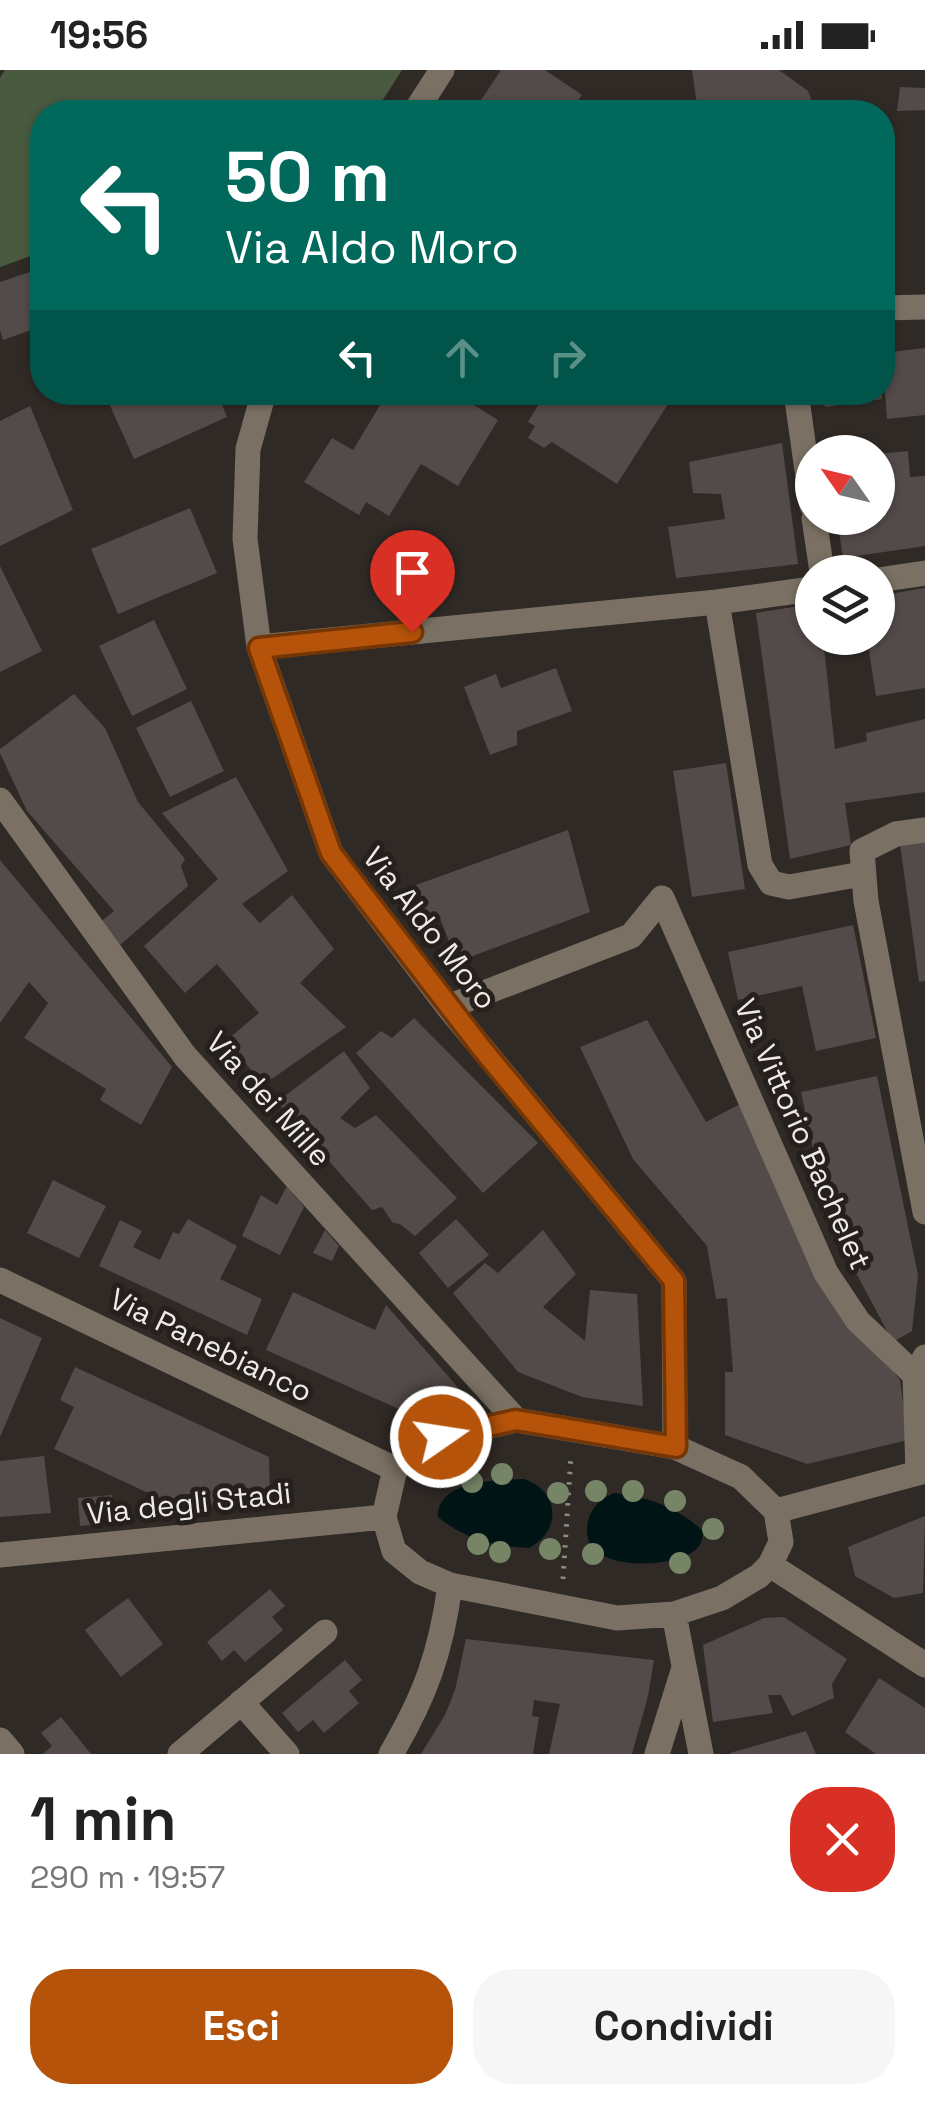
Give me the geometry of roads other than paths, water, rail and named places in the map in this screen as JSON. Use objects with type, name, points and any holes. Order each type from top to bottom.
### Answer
[{"type":"street","points":[[423,100],[442,70]]},
{"type":"street","points":[[895,308],[925,308]]},
{"type":"street","name":"Via Aldo Moro","points":[[260,405],[248,449],[245,539],[259,648],[331,853],[448,1007],[674,1281],[676,1447]]},
{"type":"street","points":[[798,405],[802,435]]},
{"type":"street","points":[[895,577],[925,573]]},
{"type":"street","points":[[259,648],[795,591]]},
{"type":"street","points":[[716,602],[760,865],[771,883],[789,887],[862,862],[896,834],[925,830]]},
{"type":"street","name":"Via dei Mille","points":[[0,800],[184,1056],[516,1420]]},
{"type":"street","points":[[862,862],[925,1212]]},
{"type":"street","name":"Via Vittorio Bachelet","points":[[448,1007],[630,936],[662,898],[826,1274],[858,1321],[920,1366]]},
{"type":"street","name":"Via Panebianco","points":[[0,1280],[394,1469]]},
{"type":"street","points":[[776,1511],[921,1472],[920,1366]]},
{"type":"street","points":[[516,1420],[676,1447],[742,1478],[776,1511],[780,1542],[770,1565],[722,1598],[674,1614],[618,1618],[450,1585],[420,1572],[394,1551],[384,1517],[394,1469],[441,1437],[516,1420]]},
{"type":"street","name":"Via degli Stadi","points":[[0,1555],[384,1517]]},
{"type":"street","points":[[770,1565],[925,1665]]},
{"type":"street","points":[[391,1754],[420,1706],[444,1630],[450,1585]]},
{"type":"street","points":[[674,1614],[701,1754]]},
{"type":"street","points":[[180,1754],[325,1632]]},
{"type":"street","points":[[657,1754],[685,1666]]},
{"type":"street","points":[[241,1702],[287,1754]]},
{"type":"street","points":[[0,1740],[12,1754]]}]
